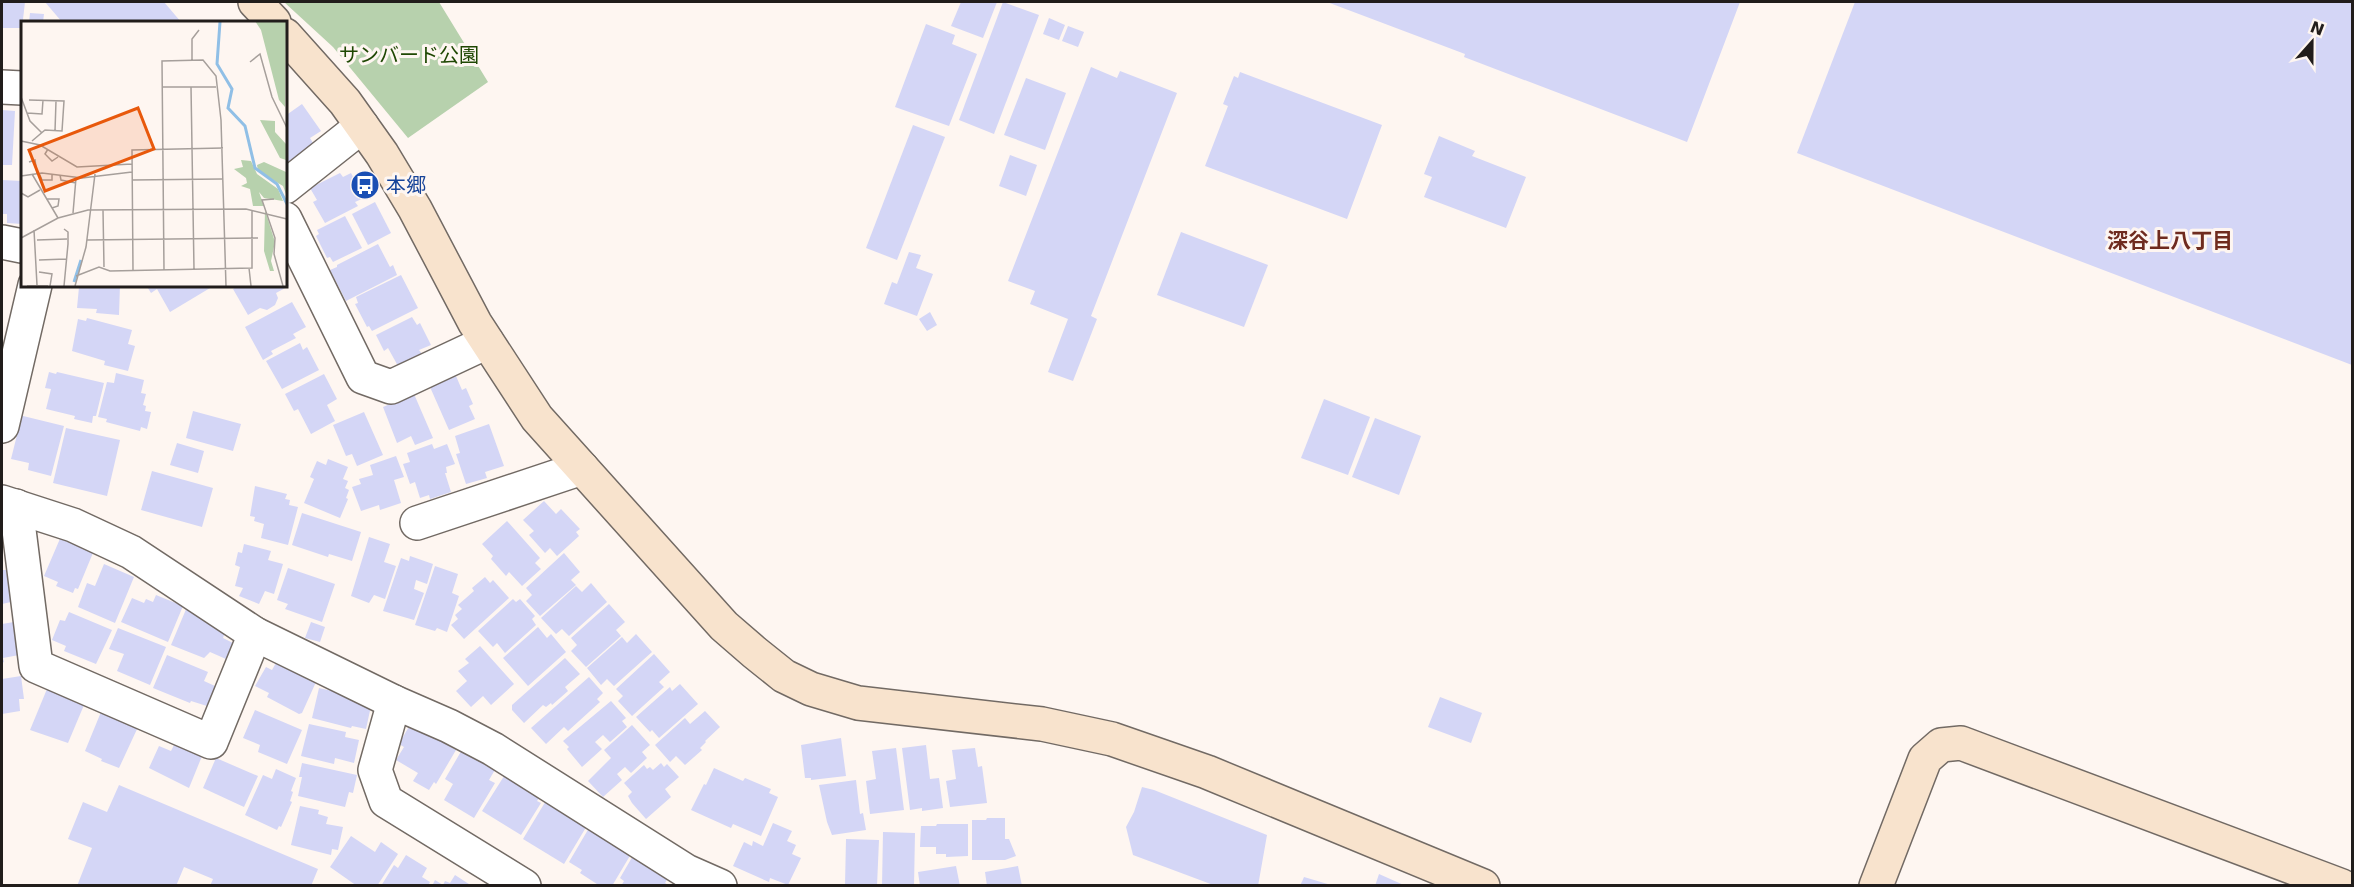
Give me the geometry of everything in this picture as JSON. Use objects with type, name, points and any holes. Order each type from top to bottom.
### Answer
[{"type":"street","points":[[255,2],[272,21]]},
{"type":"street","points":[[286,36],[362,126],[415,209],[475,323],[537,418],[724,626],[784,676],[811,689],[858,703],[1030,722],[1080,730],[1112,739],[1207,772],[1483,885]]},
{"type":"street","points":[[2,87],[21,88]]},
{"type":"street","points":[[286,186],[362,126]]},
{"type":"street","points":[[286,221],[363,377],[391,387],[487,342]]},
{"type":"street","points":[[2,242],[21,246]]},
{"type":"street","points":[[2,426],[35,286]]},
{"type":"street","points":[[417,523],[582,468]]},
{"type":"street","points":[[255,634],[211,742],[36,666],[9,504],[73,525],[131,552],[255,634],[394,702],[450,726],[493,749],[684,878],[720,885]]},
{"type":"street","points":[[394,702],[375,770],[386,801],[524,885]]},
{"type":"street","points":[[1876,885],[1925,759],[1941,745],[1961,743],[2342,885]]},
{"type":"green space","name":"サンバード公園","points":[[284,2],[439,2],[488,82],[408,138],[333,47]]},
{"type":"building","points":[[2,2],[25,2],[21,28],[2,28]]},
{"type":"building","points":[[45,2],[164,2],[180,21],[61,21]]},
{"type":"building","points":[[961,2],[997,2],[983,38],[951,26]]},
{"type":"building","points":[[1003,2],[1039,15],[994,134],[959,120]]},
{"type":"building","points":[[1327,2],[1740,2],[1687,142]]},
{"type":"building","points":[[1855,2],[2352,2],[2352,365],[1797,153]]},
{"type":"building","points":[[30,13],[44,14],[43,21],[29,21]]},
{"type":"building","points":[[1049,18],[1065,25],[1059,40],[1043,34]]},
{"type":"building","points":[[926,24],[955,35],[952,44],[977,54],[949,126],[895,107]]},
{"type":"building","points":[[1068,26],[1084,32],[1078,47],[1062,41]]},
{"type":"building","points":[[1091,67],[1117,78],[1120,71],[1177,93],[1091,316],[1097,319],[1073,381],[1048,372],[1068,319],[1030,304],[1035,291],[1008,281]]},
{"type":"building","points":[[1240,72],[1382,125],[1347,219],[1205,166],[1228,106],[1223,104],[1234,76],[1238,78]]},
{"type":"building","points":[[1026,78],[1066,93],[1045,150],[1004,135]]},
{"type":"building","points":[[302,104],[321,131],[310,138],[316,148],[291,165],[286,158],[286,115]]},
{"type":"building","points":[[2,110],[15,111],[12,165],[2,165]]},
{"type":"building","points":[[913,125],[945,137],[897,260],[866,248]]},
{"type":"building","points":[[1439,136],[1475,151],[1472,156],[1526,177],[1506,228],[1424,197],[1432,177],[1424,174]]},
{"type":"building","points":[[1010,155],[1037,165],[1026,196],[999,186]]},
{"type":"building","points":[[340,173],[343,177],[351,173],[364,198],[355,202],[358,206],[325,223],[313,202],[317,200],[310,188]]},
{"type":"building","points":[[2,180],[21,181],[21,224],[7,223],[7,214],[2,214]]},
{"type":"building","points":[[375,202],[391,233],[368,245],[352,214]]},
{"type":"building","points":[[345,216],[362,248],[333,262],[330,257],[327,258],[316,236],[319,234],[317,230]]},
{"type":"building","points":[[1181,232],[1268,265],[1244,327],[1157,295]]},
{"type":"building","points":[[378,244],[390,267],[393,265],[397,275],[346,301],[330,270]]},
{"type":"building","points":[[909,252],[921,255],[916,268],[933,274],[917,316],[884,304],[892,282],[897,284]]},
{"type":"building","points":[[401,275],[418,308],[372,331],[369,326],[367,327],[355,304],[358,303],[356,297]]},
{"type":"building","points":[[286,281],[289,286],[276,293],[278,298],[275,305],[267,310],[260,308],[248,315],[233,289],[238,286],[286,286]]},
{"type":"building","points":[[120,286],[119,315],[96,313],[97,309],[77,308],[79,287]]},
{"type":"building","points":[[147,286],[213,286],[170,312],[157,289],[151,293]]},
{"type":"building","points":[[292,302],[306,327],[293,334],[296,338],[271,351],[273,354],[263,360],[245,327]]},
{"type":"building","points":[[930,312],[937,325],[927,331],[919,319]]},
{"type":"building","points":[[412,317],[417,325],[420,323],[431,345],[419,350],[422,354],[398,366],[388,348],[384,351],[376,335]]},
{"type":"building","points":[[87,318],[132,330],[128,344],[135,346],[128,371],[104,365],[105,361],[72,351],[78,319],[86,321]]},
{"type":"building","points":[[300,343],[303,350],[307,347],[319,370],[282,389],[266,361]]},
{"type":"building","points":[[49,372],[104,383],[96,416],[93,416],[92,423],[46,409],[51,389],[45,388]]},
{"type":"building","points":[[116,373],[144,380],[141,393],[146,394],[143,405],[146,406],[145,411],[151,412],[147,429],[141,427],[140,431],[106,422],[107,419],[98,417],[107,382],[114,383]]},
{"type":"building","points":[[324,374],[337,399],[327,405],[335,421],[311,434],[298,409],[294,411],[285,394]]},
{"type":"building","points":[[456,376],[462,390],[466,388],[473,404],[469,406],[475,419],[449,430],[430,387]]},
{"type":"building","points":[[414,394],[433,438],[415,445],[411,436],[397,443],[383,407]]},
{"type":"building","points":[[1324,399],[1370,417],[1348,475],[1301,458]]},
{"type":"building","points":[[193,411],[241,424],[233,451],[186,438]]},
{"type":"building","points":[[364,412],[383,455],[357,466],[352,454],[346,456],[333,425]]},
{"type":"building","points":[[19,415],[64,426],[51,476],[28,470],[29,463],[11,459],[18,431],[15,430]]},
{"type":"building","points":[[1375,418],[1421,436],[1399,495],[1352,477]]},
{"type":"building","points":[[489,424],[504,466],[485,472],[487,478],[466,484],[456,454],[460,453],[455,436]]},
{"type":"building","points":[[66,428],[120,440],[107,496],[53,483]]},
{"type":"building","points":[[177,443],[204,451],[198,473],[170,465]]},
{"type":"building","points":[[432,444],[434,449],[447,444],[455,464],[446,467],[447,473],[445,473],[451,492],[430,499],[429,495],[420,498],[415,482],[410,484],[403,464],[410,462],[407,453]]},
{"type":"building","points":[[396,456],[404,477],[394,480],[401,503],[380,510],[379,505],[361,511],[352,487],[361,484],[359,479],[373,475],[370,465]]},
{"type":"building","points":[[328,459],[348,467],[343,479],[348,481],[345,488],[349,490],[346,498],[348,499],[340,518],[304,503],[314,479],[310,477],[317,461],[326,465]]},
{"type":"building","points":[[152,471],[213,488],[202,527],[141,510]]},
{"type":"building","points":[[255,486],[287,494],[285,499],[290,500],[289,505],[298,507],[288,545],[261,538],[264,524],[254,521],[255,517],[250,516]]},
{"type":"building","points":[[544,501],[556,514],[561,509],[580,529],[576,532],[579,536],[557,556],[550,548],[545,553],[529,535],[534,531],[523,520]]},
{"type":"building","points":[[302,513],[361,532],[352,561],[329,554],[328,557],[292,545]]},
{"type":"building","points":[[507,521],[540,558],[535,563],[541,569],[522,586],[509,572],[506,576],[482,544]]},
{"type":"building","points":[[62,534],[95,548],[78,589],[75,588],[73,593],[56,586],[58,582],[44,576]]},
{"type":"building","points":[[369,537],[390,544],[384,562],[396,566],[385,599],[374,595],[369,603],[351,596]]},
{"type":"building","points":[[244,544],[271,551],[268,560],[283,564],[274,594],[265,591],[259,604],[239,596],[243,588],[235,586],[240,567],[235,565],[238,552],[242,553]]},
{"type":"building","points":[[564,553],[580,572],[571,580],[576,585],[540,616],[526,601],[532,595],[526,588]]},
{"type":"building","points":[[410,556],[433,564],[427,584],[416,580],[414,589],[424,593],[414,620],[383,611],[401,558],[409,561]]},
{"type":"building","points":[[104,564],[134,577],[115,623],[78,607],[87,583],[95,586]]},
{"type":"building","points":[[435,566],[458,574],[452,593],[459,596],[447,632],[415,625]]},
{"type":"building","points":[[288,568],[335,584],[322,622],[285,609],[288,604],[277,600]]},
{"type":"building","points":[[2,570],[6,570],[11,602],[2,604]]},
{"type":"building","points":[[485,577],[490,583],[493,580],[509,598],[464,639],[451,625],[458,619],[455,615],[462,609],[458,605]]},
{"type":"building","points":[[591,583],[607,602],[569,636],[562,629],[556,634],[541,618],[576,586],[582,592]]},
{"type":"building","points":[[156,595],[183,606],[168,642],[121,622],[132,598],[144,603],[146,599],[153,602]]},
{"type":"building","points":[[513,599],[516,602],[520,599],[535,616],[532,619],[536,625],[505,653],[497,643],[493,647],[478,631]]},
{"type":"building","points":[[609,604],[625,622],[616,630],[621,636],[586,667],[571,651],[577,645],[571,638]]},
{"type":"building","points":[[187,607],[226,629],[223,638],[233,643],[226,659],[210,652],[204,658],[171,645]]},
{"type":"building","points":[[69,612],[112,630],[96,664],[64,651],[66,646],[52,640],[60,620],[65,621]]},
{"type":"building","points":[[14,622],[19,655],[3,658],[2,663],[2,624]]},
{"type":"building","points":[[311,622],[325,627],[320,642],[305,638]]},
{"type":"building","points":[[538,627],[547,638],[551,634],[566,652],[528,686],[503,658]]},
{"type":"building","points":[[118,628],[166,647],[150,685],[117,671],[124,654],[109,649]]},
{"type":"building","points":[[636,634],[652,652],[614,686],[607,679],[601,685],[587,668],[622,637],[627,643]]},
{"type":"building","points":[[480,646],[514,684],[491,705],[483,696],[471,707],[456,691],[467,681],[458,671],[469,663],[465,659]]},
{"type":"building","points":[[654,654],[670,672],[659,682],[664,687],[632,716],[618,701],[623,696],[616,689]]},
{"type":"building","points":[[167,655],[208,672],[204,681],[215,686],[207,706],[191,701],[190,703],[153,688]]},
{"type":"building","points":[[565,658],[580,674],[565,687],[568,691],[552,705],[551,703],[546,707],[543,705],[524,723],[512,710],[512,705]]},
{"type":"building","points":[[277,661],[316,682],[302,713],[299,714],[267,697],[269,693],[255,686],[266,667],[272,670]]},
{"type":"building","points":[[21,676],[24,699],[19,699],[20,711],[2,714],[2,679]]},
{"type":"building","points":[[589,677],[603,693],[597,699],[600,702],[568,731],[564,727],[546,744],[531,728]]},
{"type":"building","points":[[680,684],[698,704],[659,738],[636,717],[670,687],[672,691]]},
{"type":"building","points":[[319,688],[367,699],[371,706],[366,729],[352,726],[351,728],[312,718]]},
{"type":"building","points":[[47,689],[84,705],[68,743],[30,730]]},
{"type":"building","points":[[1440,697],[1482,713],[1471,743],[1428,727]]},
{"type":"building","points":[[611,701],[626,718],[622,721],[627,727],[610,742],[603,735],[595,742],[602,749],[582,767],[563,741]]},
{"type":"building","points":[[255,710],[302,730],[287,764],[258,752],[260,745],[243,738]]},
{"type":"building","points":[[705,711],[720,727],[705,741],[700,748],[702,750],[685,765],[676,756],[670,762],[655,745],[685,718],[690,724]]},
{"type":"building","points":[[101,712],[138,727],[119,768],[85,751]]},
{"type":"building","points":[[411,723],[456,750],[436,784],[434,782],[429,790],[413,781],[418,773],[396,760],[404,747],[399,744]]},
{"type":"building","points":[[309,724],[346,732],[345,737],[359,740],[354,763],[335,758],[334,764],[301,756]]},
{"type":"building","points":[[632,725],[650,745],[642,752],[647,758],[631,773],[625,767],[617,774],[622,780],[603,797],[588,781],[611,758],[604,750]]},
{"type":"building","points":[[841,738],[846,776],[811,780],[811,778],[805,778],[801,745]]},
{"type":"building","points":[[174,745],[202,756],[189,788],[149,768],[159,746],[171,751]]},
{"type":"building","points":[[926,745],[930,779],[939,778],[943,808],[910,810],[902,748]]},
{"type":"building","points":[[463,748],[496,768],[489,780],[495,783],[474,818],[444,800],[453,784],[445,779]]},
{"type":"building","points":[[896,748],[904,810],[870,814],[866,781],[876,779],[872,751]]},
{"type":"building","points":[[975,748],[978,767],[982,766],[987,803],[950,807],[946,781],[956,779],[952,750]]},
{"type":"building","points":[[216,758],[258,776],[244,807],[203,788]]},
{"type":"building","points":[[302,763],[357,775],[353,793],[349,792],[345,807],[298,796]]},
{"type":"building","points":[[661,763],[664,767],[667,764],[679,777],[665,789],[671,797],[646,819],[632,803],[628,796],[632,792],[624,783],[644,765],[647,769],[650,767],[653,770]]},
{"type":"building","points":[[714,768],[743,781],[745,778],[771,789],[769,793],[778,797],[761,836],[733,824],[731,828],[691,810]]},
{"type":"building","points":[[276,769],[296,778],[291,791],[293,792],[290,801],[292,802],[281,827],[279,826],[277,830],[245,815],[263,775],[272,779]]},
{"type":"building","points":[[506,773],[541,795],[537,801],[541,803],[521,835],[482,811]]},
{"type":"building","points":[[856,780],[860,814],[863,813],[866,830],[832,835],[819,785]]},
{"type":"building","points":[[119,785],[318,869],[311,886],[210,886],[213,879],[184,867],[176,886],[77,886],[92,848],[68,839],[83,802],[107,812]]},
{"type":"building","points":[[1142,787],[1267,835],[1258,886],[1216,886],[1133,855],[1126,827],[1134,812]]},
{"type":"building","points":[[547,799],[588,824],[564,864],[523,839]]},
{"type":"building","points":[[300,806],[319,810],[318,814],[328,817],[326,824],[343,827],[338,850],[332,849],[331,855],[291,845]]},
{"type":"building","points":[[987,818],[1005,818],[1005,839],[1009,839],[1016,856],[1005,860],[972,860],[972,820],[986,820]]},
{"type":"building","points":[[773,823],[792,831],[787,841],[796,845],[792,854],[801,858],[788,885],[770,878],[769,882],[733,866],[744,842],[752,846],[753,841],[763,846]]},
{"type":"building","points":[[937,824],[968,824],[968,856],[946,857],[946,854],[936,854],[936,847],[920,847],[921,826],[936,826]]},
{"type":"building","points":[[589,828],[631,854],[612,886],[600,886],[580,873],[582,870],[569,862]]},
{"type":"building","points":[[883,832],[915,833],[914,886],[882,886]]},
{"type":"building","points":[[351,836],[375,852],[381,842],[398,854],[377,886],[357,886],[330,867]]},
{"type":"building","points":[[846,839],[879,840],[877,886],[845,885]]},
{"type":"building","points":[[634,854],[670,875],[665,883],[670,886],[621,886],[624,881],[620,878]]},
{"type":"building","points":[[406,855],[427,868],[422,877],[430,882],[428,886],[381,886],[394,865],[398,868]]},
{"type":"building","points":[[956,866],[960,886],[920,886],[918,872]]},
{"type":"building","points":[[1018,866],[1022,886],[987,886],[985,872]]},
{"type":"building","points":[[1379,874],[1406,886],[1375,886]]},
{"type":"building","points":[[455,875],[472,886],[432,886],[435,880],[443,885],[445,881],[450,883]]},
{"type":"building","points":[[1304,877],[1331,885],[1331,886],[1300,886]]},
{"type":"place","name":"本郷","points":[[365,185]]},
{"type":"district","name":"深谷上八丁目","points":[[2170,241]]}]
